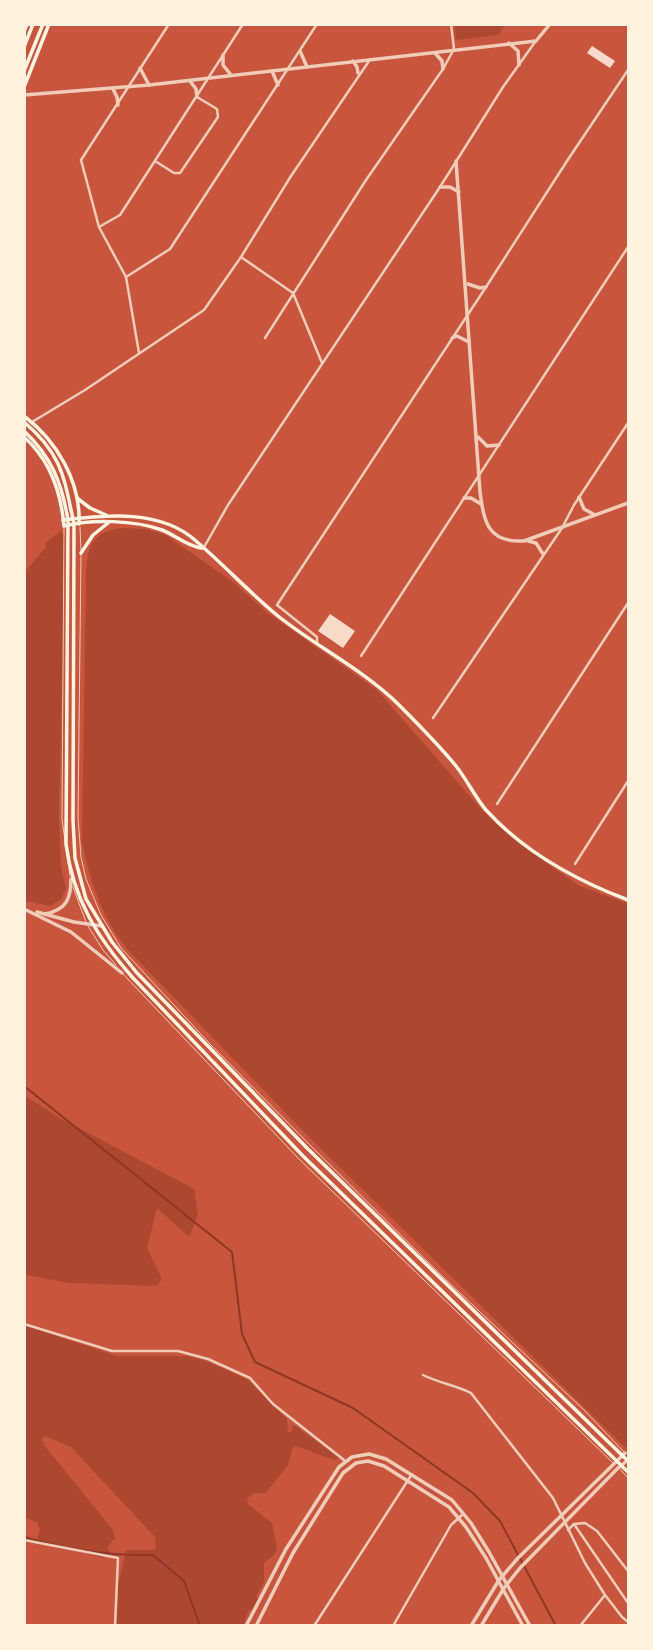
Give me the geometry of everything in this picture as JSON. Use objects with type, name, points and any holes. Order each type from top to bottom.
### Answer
[{"type":"main road","points":[[24,32],[27,24]]},
{"type":"main road","points":[[24,47],[33,24]]},
{"type":"main road","points":[[24,71],[43,24]]},
{"type":"main road","points":[[24,87],[49,24]]},
{"type":"main road","points":[[24,416],[61,458],[77,498],[80,518]]},
{"type":"main road","points":[[24,422],[37,433],[58,461],[70,496],[66,844],[68,861],[90,925],[133,978],[303,1156],[628,1472]]},
{"type":"main road","points":[[24,431],[39,447],[55,472],[63,490],[70,522],[75,858],[86,899],[102,926],[137,973],[234,1075],[627,1458]]},
{"type":"main road","points":[[24,437],[43,458],[56,483],[70,522]]},
{"type":"main road","points":[[77,498],[90,508],[108,516]]},
{"type":"main road","points":[[70,522],[80,518],[108,516],[144,518],[161,522],[196,540],[276,614],[365,675],[397,703],[457,768],[486,810],[522,842],[562,872],[628,900]]},
{"type":"main road","points":[[70,522],[144,525],[158,528],[193,547],[203,549]]},
{"type":"main road","points":[[82,553],[93,536],[109,522]]},
{"type":"street","points":[[139,353],[126,277],[99,227],[81,160],[169,24]]},
{"type":"street","points":[[99,227],[120,215],[243,24]]},
{"type":"street","points":[[126,277],[170,249],[317,24]]},
{"type":"street","points":[[265,338],[404,124],[443,69],[454,49],[452,24]]},
{"type":"street","points":[[203,549],[229,505],[456,160],[519,65],[550,24]]},
{"type":"street","points":[[24,95],[113,89],[536,41]]},
{"type":"street","points":[[504,43],[515,46],[519,65]]},
{"type":"street","points":[[300,51],[307,67]]},
{"type":"street","points":[[429,52],[436,53],[443,69]]},
{"type":"street","points":[[223,55],[223,65],[232,75]]},
{"type":"street","points":[[32,422],[204,310],[241,257],[358,73],[370,60]]},
{"type":"street","points":[[351,61],[357,66],[358,73]]},
{"type":"street","points":[[140,68],[149,85]]},
{"type":"street","points":[[317,643],[317,637],[277,605],[628,70]]},
{"type":"street","points":[[270,71],[276,76],[278,85]]},
{"type":"street","points":[[155,161],[174,173],[180,173],[218,117],[217,110],[197,97],[196,89],[188,80]]},
{"type":"street","points":[[113,89],[118,106]]},
{"type":"street","points":[[456,160],[483,517],[494,533],[509,540],[536,543],[543,554]]},
{"type":"street","points":[[440,187],[450,187],[459,192]]},
{"type":"street","points":[[360,656],[628,247]]},
{"type":"street","points":[[241,257],[293,293],[322,363]]},
{"type":"street","points":[[466,283],[486,287]]},
{"type":"street","points":[[453,338],[457,336],[470,342]]},
{"type":"street","points":[[433,718],[562,528],[579,497],[628,423]]},
{"type":"street","points":[[477,435],[485,445],[499,445]]},
{"type":"street","points":[[579,497],[584,509],[597,516]]},
{"type":"street","points":[[464,498],[471,498],[482,505]]},
{"type":"street","points":[[526,541],[628,503]]},
{"type":"street","points":[[497,804],[628,603]]},
{"type":"street","points":[[575,864],[628,781]]},
{"type":"street","points":[[45,915],[57,912],[66,904],[71,893],[71,878]]},
{"type":"street","points":[[24,909],[102,926]]},
{"type":"street","points":[[24,909],[71,932],[122,973]]},
{"type":"street","points":[[24,1324],[112,1351],[178,1351],[208,1359],[250,1378],[274,1404],[344,1460]]},
{"type":"street","points":[[423,1375],[471,1393],[553,1498],[605,1595],[628,1622]]},
{"type":"street","points":[[246,1626],[286,1549],[344,1460],[356,1455],[374,1454],[452,1500],[503,1574],[530,1626]]},
{"type":"street","points":[[471,1626],[503,1574],[615,1461],[627,1458]]},
{"type":"street","points":[[481,1626],[503,1588],[520,1567],[627,1458]]},
{"type":"street","points":[[256,1626],[293,1553],[346,1470],[360,1462],[372,1461],[449,1507],[466,1527],[499,1580],[523,1626]]},
{"type":"street","points":[[314,1626],[412,1474]]},
{"type":"street","points":[[393,1626],[451,1525],[463,1514]]},
{"type":"street","points":[[569,1530],[574,1524],[585,1523],[597,1531],[628,1571]]},
{"type":"street","points":[[574,1524],[628,1603]]},
{"type":"street","points":[[24,1540],[118,1559],[115,1626]]},
{"type":"street","points":[[580,1626],[605,1595]]},
{"type":"lane","points":[[70,522],[82,553],[79,582],[81,857],[86,879],[108,927],[121,947],[220,1053],[444,1278],[584,1410],[627,1458]]},
{"type":"lane","points":[[70,522],[62,819],[65,852],[77,902],[103,950],[299,1159],[615,1461]]},
{"type":"lane","points":[[102,926],[108,927]]},
{"type":"lane","points":[[620,1466],[628,1478]]},
{"type":"shaded area","points":[[455,25],[504,26],[499,35],[456,40]]},
{"type":"shaded area","points":[[121,528],[146,529],[164,534],[233,582],[265,611],[377,690],[480,808],[518,843],[578,885],[628,904],[628,1450],[306,1134],[128,950],[111,925],[93,885],[82,841],[86,575],[93,543],[103,533]]},
{"type":"shaded area","points":[[61,531],[65,537],[59,816],[61,866],[66,889],[61,899],[50,906],[25,901],[25,572],[46,547],[45,543]]},
{"type":"shaded area","points":[[25,1096],[58,1117],[194,1189],[198,1215],[189,1237],[157,1208],[147,1248],[162,1279],[157,1286],[70,1283],[25,1275]]},
{"type":"shaded area","points":[[24,1325],[117,1356],[187,1356],[206,1361],[247,1379],[287,1419],[288,1432],[291,1432],[294,1425],[339,1458],[331,1459],[293,1446],[288,1465],[266,1493],[253,1493],[247,1499],[248,1504],[272,1523],[277,1549],[264,1563],[264,1582],[256,1597],[261,1600],[256,1608],[249,1610],[243,1625],[117,1625],[118,1585],[126,1550],[154,1550],[155,1537],[71,1447],[46,1436],[42,1438],[44,1445],[113,1530],[115,1538],[107,1548],[110,1553],[103,1558],[37,1541],[40,1529],[37,1522],[25,1518]]},
{"type":"building","points":[[592,46],[615,61],[610,68],[587,53]]},
{"type":"building","points":[[330,614],[355,631],[343,648],[318,631]]},
{"type":"waterway","points":[[24,1086],[232,1252],[242,1334],[255,1362],[353,1408],[473,1493],[500,1521],[556,1626]]},
{"type":"waterway","points":[[24,1537],[88,1551],[153,1555],[184,1581],[200,1626]]}]
